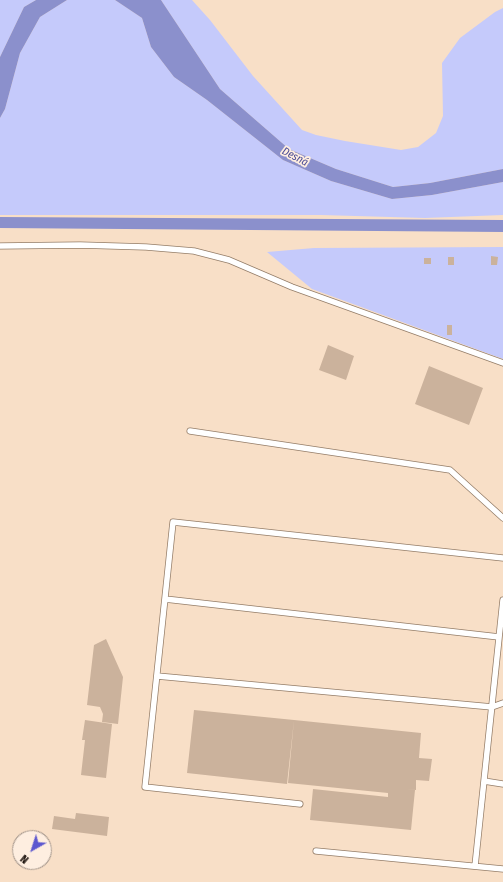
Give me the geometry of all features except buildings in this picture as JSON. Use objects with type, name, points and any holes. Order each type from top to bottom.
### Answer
[{"type":"lane","points":[[0,246],[80,245],[146,247],[194,251],[230,260],[292,287],[503,363]]},
{"type":"lane","points":[[190,431],[450,470],[503,518]]},
{"type":"lane","points":[[300,804],[145,788],[173,522],[503,558]]},
{"type":"lane","points":[[165,599],[499,637]]},
{"type":"lane","points":[[475,866],[503,600]]},
{"type":"lane","points":[[157,676],[492,707],[503,703]]},
{"type":"lane","points":[[484,781],[503,784]]},
{"type":"lane","points":[[316,851],[503,869]]},
{"type":"shaded area","points":[[0,0],[36,0],[24,7],[0,57]]},
{"type":"shaded area","points":[[67,0],[115,0],[142,18],[151,47],[174,77],[207,100],[283,160],[331,181],[392,199],[432,195],[503,182],[503,215],[425,218],[321,215],[0,215],[0,118],[5,109],[20,53],[40,17]]},
{"type":"shaded area","points":[[161,0],[192,0],[210,20],[253,76],[302,130],[316,135],[345,141],[401,150],[418,147],[436,133],[443,116],[442,63],[460,38],[495,12],[503,8],[503,169],[430,183],[393,187],[336,169],[289,149],[220,89]]},
{"type":"shaded area","points":[[503,247],[503,359],[312,289],[267,252],[314,248]]},
{"type":"water","points":[[36,0],[67,0],[40,17],[20,53],[5,109],[0,118],[0,57],[24,7]]},
{"type":"water","name":"Desná","points":[[115,0],[161,0],[220,89],[289,149],[336,169],[393,187],[430,183],[503,169],[503,182],[432,195],[392,199],[331,181],[283,160],[207,100],[174,77],[151,47],[142,18]]},
{"type":"water","points":[[0,217],[503,220],[503,232],[0,228]]}]
